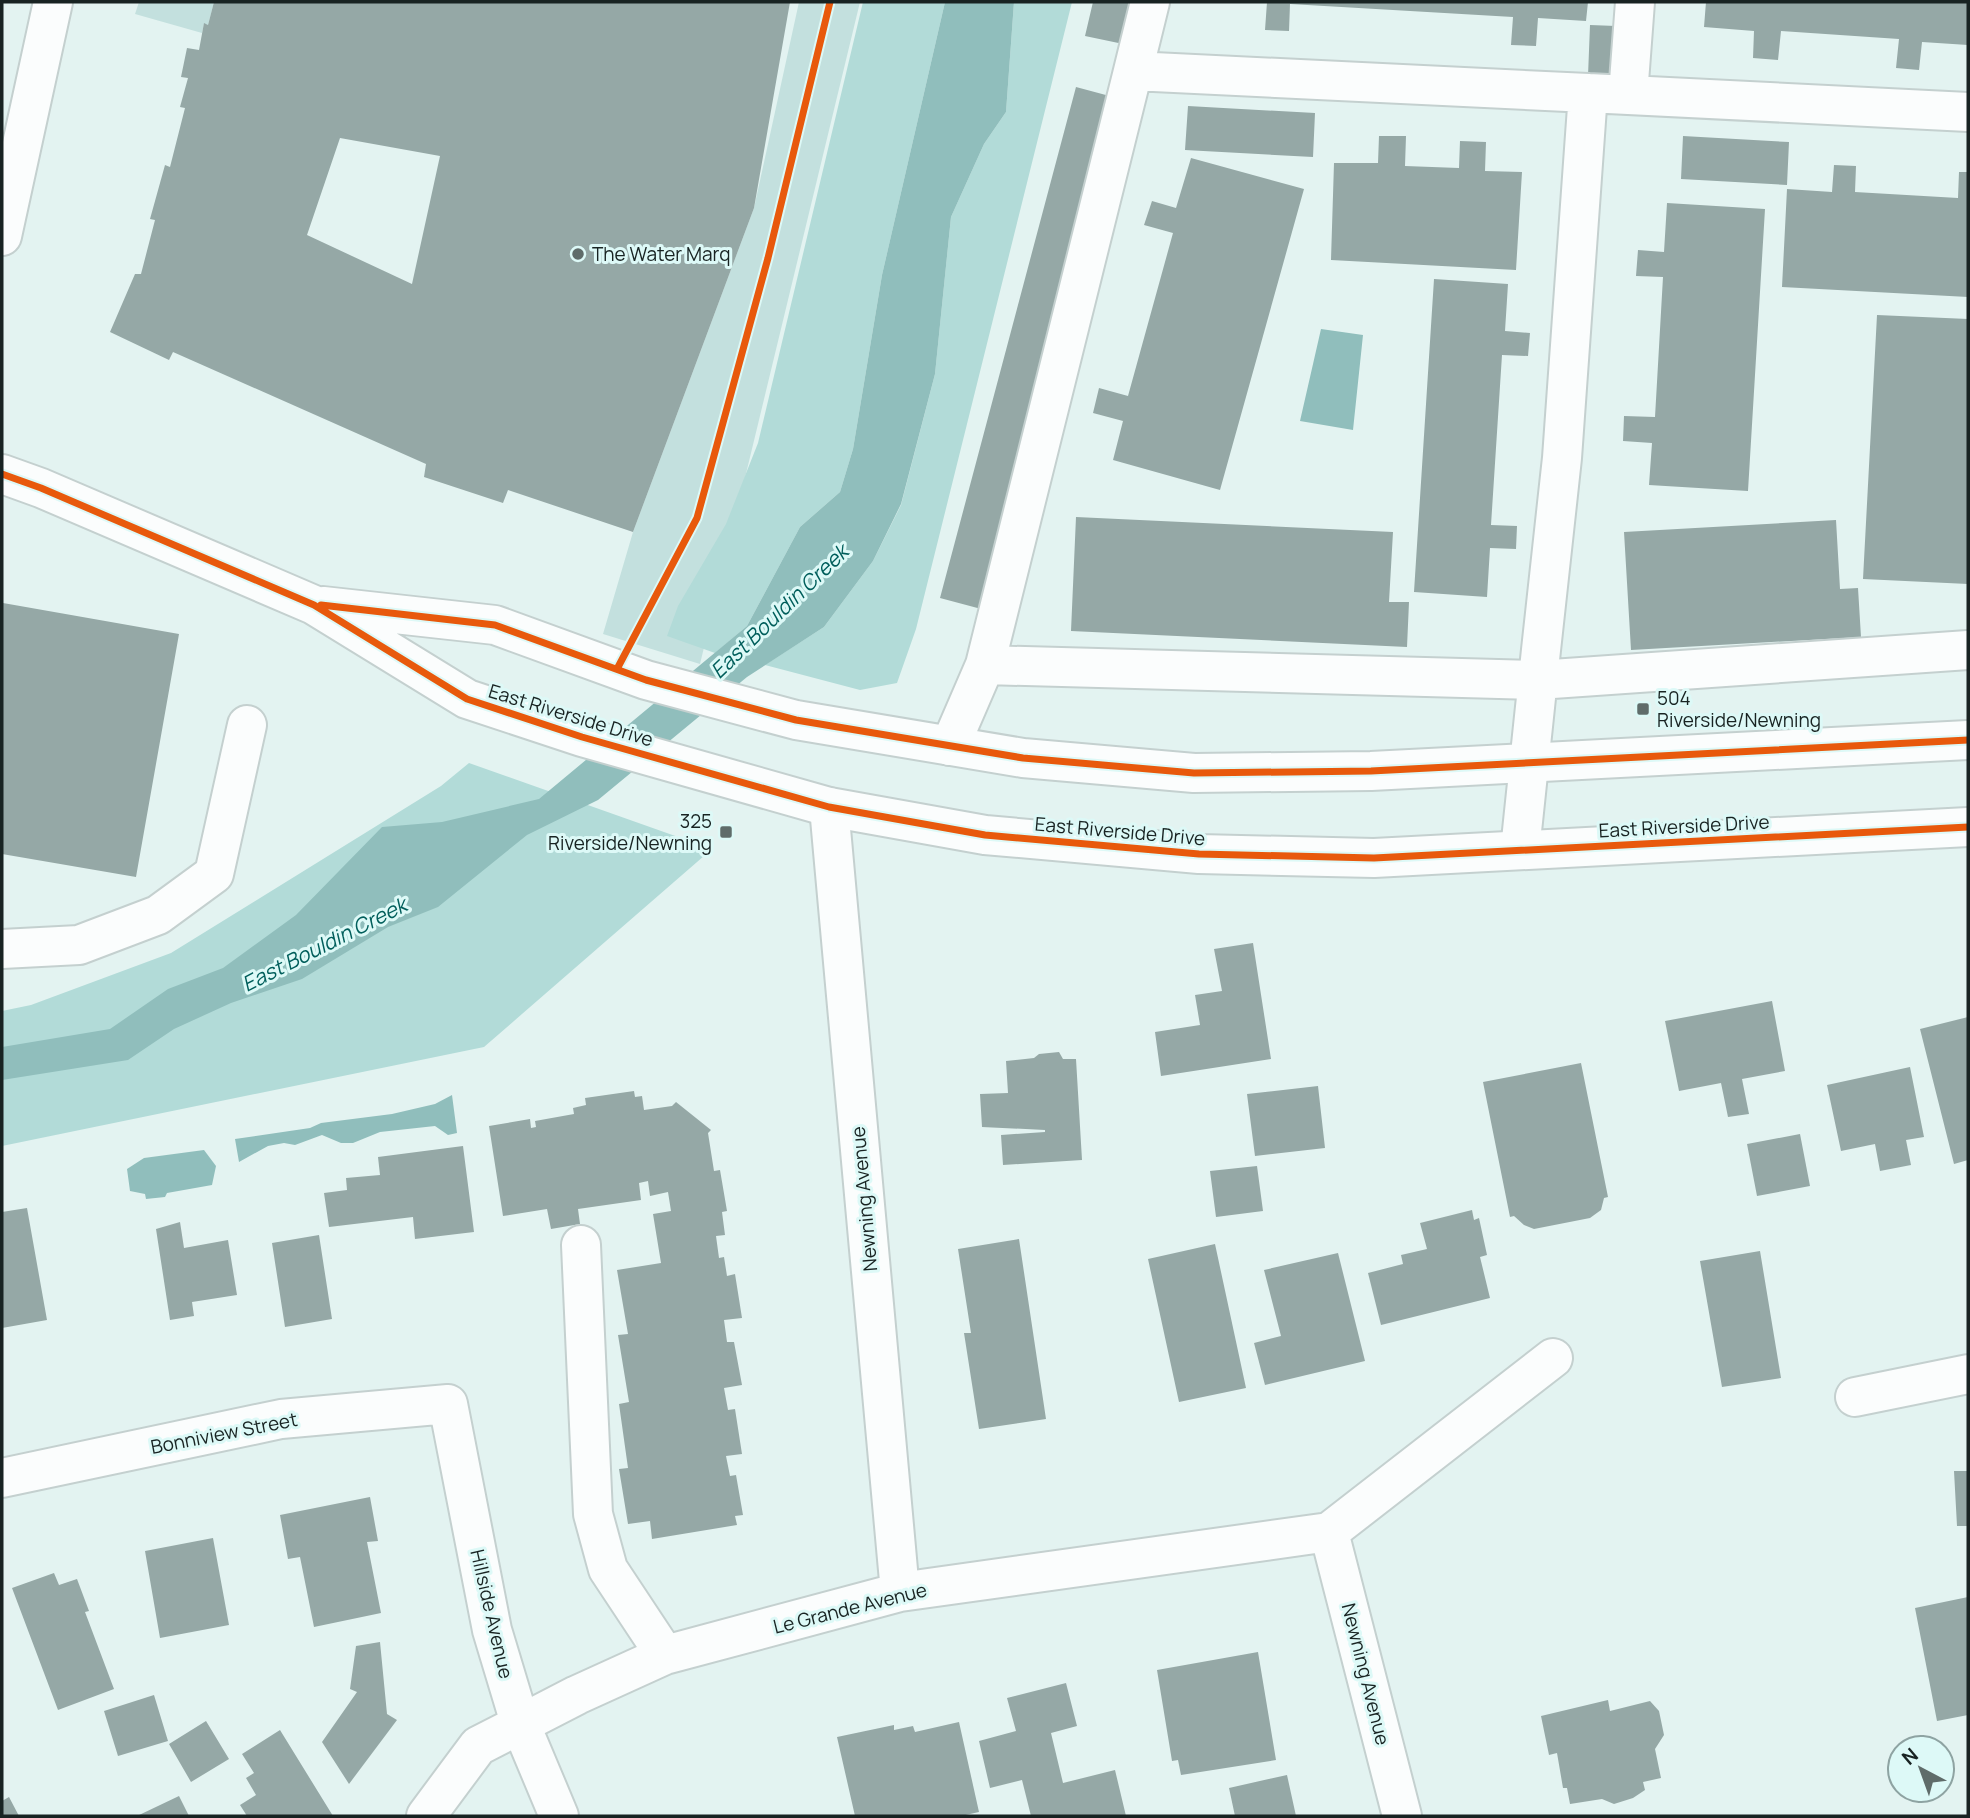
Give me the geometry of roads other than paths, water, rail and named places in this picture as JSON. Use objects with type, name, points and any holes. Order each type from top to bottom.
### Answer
[{"type":"main road","points":[[2,236],[53,2]]},
{"type":"main road","points":[[950,746],[985,665],[1150,2]]},
{"type":"main road","points":[[1629,95],[1635,2]]},
{"type":"main road","points":[[1133,71],[1968,112]]},
{"type":"main road","points":[[1520,850],[1562,458],[1588,93]]},
{"type":"main road","name":"East Riverside Drive","points":[[2,474],[41,488],[314,605],[467,699],[582,737],[829,807],[985,835],[1199,854],[1374,858],[1968,827]]},
{"type":"main road","name":"East Riverside Drive","points":[[314,605],[495,625],[646,680],[796,720],[1023,758],[1194,773],[1371,771],[1968,740]]},
{"type":"main road","points":[[985,665],[1538,680],[1968,650]]},
{"type":"main road","points":[[2,949],[79,945],[158,915],[214,874],[247,725]]},
{"type":"main road","name":"Newning Avenue","points":[[829,807],[900,1592]]},
{"type":"main road","points":[[580,1245],[593,1514],[608,1569],[665,1655]]},
{"type":"main road","points":[[1329,1532],[1553,1358]]},
{"type":"main road","points":[[1855,1396],[1968,1374]]},
{"type":"main road","name":"Bonniview Street","points":[[2,1478],[281,1419],[448,1404]]},
{"type":"main road","name":"Hillside Avenue","points":[[448,1404],[492,1630],[520,1723],[559,1816]]},
{"type":"main road","name":"Newning Avenue","points":[[1329,1532],[1402,1816]]},
{"type":"main road","name":"Le Grande Avenue","points":[[426,1816],[478,1746],[520,1723],[665,1655],[900,1592],[1329,1532]]},
{"type":"water","name":"East Bouldin Creek","points":[[945,2],[1014,2],[1006,112],[984,144],[951,217],[935,374],[901,504],[873,561],[824,627],[747,677],[598,800],[527,835],[438,907],[388,927],[302,979],[231,1003],[174,1029],[128,1060],[2,1080],[2,1047],[110,1029],[168,989],[223,968],[296,915],[382,827],[442,822],[539,799],[747,626],[800,527],[840,492],[853,449],[882,275]]},
{"type":"water","points":[[1321,329],[1363,335],[1353,430],[1300,421]]},
{"type":"water","points":[[452,1095],[457,1133],[448,1135],[435,1126],[380,1132],[353,1143],[341,1143],[322,1135],[295,1145],[284,1143],[268,1146],[239,1162],[235,1139],[310,1128],[321,1123],[392,1114],[435,1104]]},
{"type":"water","points":[[204,1150],[216,1166],[212,1185],[146,1199],[145,1194],[130,1191],[127,1169],[144,1158]]},
{"type":"place","name":"The Water Marq","points":[[578,254]]},
{"type":"place","name":"504 Riverside/Newning","points":[[1643,709]]},
{"type":"place","name":"325 Riverside/Newning","points":[[726,832]]}]
